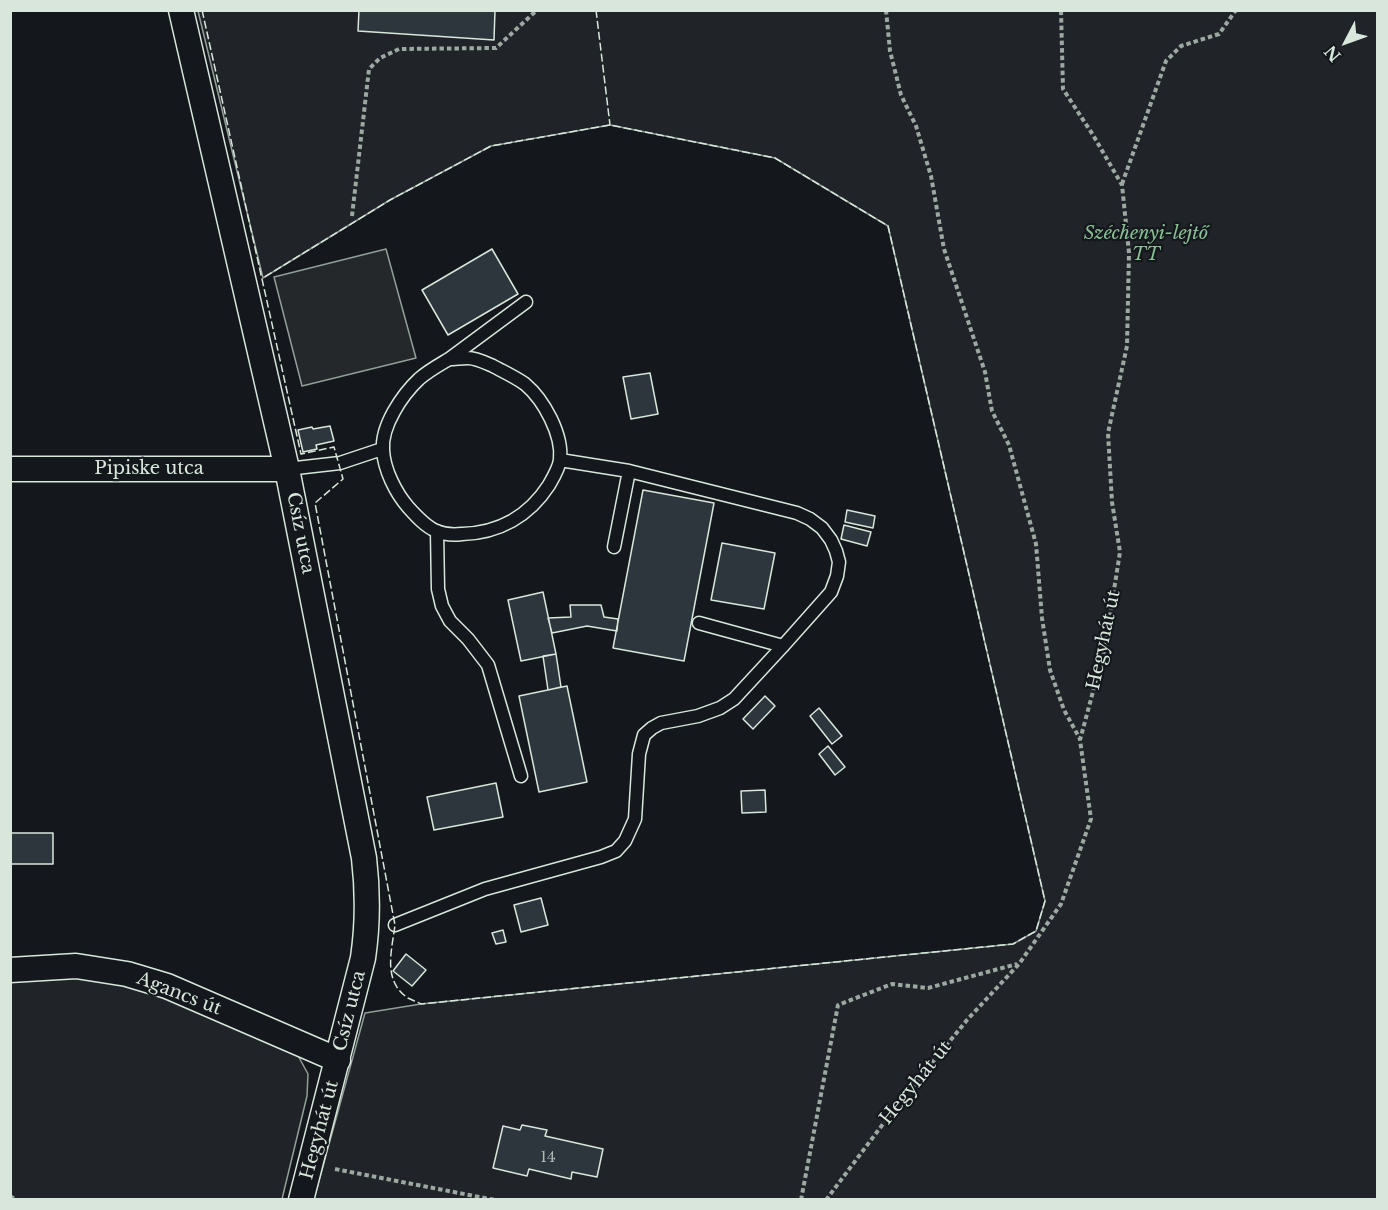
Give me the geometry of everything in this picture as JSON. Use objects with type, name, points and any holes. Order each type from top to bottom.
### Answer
[{"type":"street","name":"Csíz utca","points":[[181,10],[287,469],[364,858],[367,884],[366,936],[363,958],[338,1060]]},
{"type":"street","name":"Pipiske utca","points":[[10,470],[287,469]]},
{"type":"street","name":"Agancs út","points":[[10,970],[76,966],[147,980],[167,986],[338,1060]]},
{"type":"street","name":"Hegyhát út","points":[[301,1200],[338,1060]]},
{"type":"lane","points":[[449,359],[469,358],[488,364],[512,375],[527,386],[551,418],[558,439],[560,460],[554,477],[544,492],[529,509],[506,525],[491,531],[454,535],[436,531],[423,523],[407,506],[390,477],[382,449],[390,419],[405,394],[419,379],[526,302]]},
{"type":"lane","points":[[287,469],[340,463],[382,449]]},
{"type":"lane","points":[[395,925],[485,889],[601,857],[616,850],[625,841],[635,819],[639,754],[644,735],[661,723],[698,716],[720,708],[734,699],[831,592],[837,576],[839,562],[831,540],[822,528],[797,513],[628,471],[560,460]]},
{"type":"lane","points":[[614,547],[628,471]]},
{"type":"lane","points":[[436,531],[438,589],[442,606],[450,621],[468,639],[488,665],[521,776]]},
{"type":"lane","points":[[699,623],[783,646]]},
{"type":"path","points":[[352,216],[369,69],[380,58],[399,49],[496,48],[537,10]]},
{"type":"path","points":[[886,10],[890,51],[901,95],[916,126],[930,176],[944,249],[986,372],[992,411],[1009,445],[1036,544],[1042,618],[1050,670],[1064,710],[1080,740]]},
{"type":"path","name":"Hegyhát út","points":[[826,1200],[967,1020],[1019,964],[1061,904],[1091,819],[1080,740],[1105,647],[1120,552],[1112,502],[1108,433],[1127,346],[1129,253],[1122,185],[1063,89],[1061,10]]},
{"type":"path","points":[[1122,185],[1166,61],[1181,46],[1219,34],[1236,10]]},
{"type":"path","points":[[801,1200],[838,1005],[892,984],[928,988],[1019,964]]},
{"type":"path","points":[[311,1164],[495,1200]]},
{"type":"path","points":[[10,1196],[16,1200]]},
{"type":"green space","name":"Széchenyi-lejtő TT","points":[[198,11],[1377,11],[1377,1199],[314,1199],[365,1013],[421,1004],[1013,944],[1036,931],[1045,901],[888,226],[775,158],[610,125],[491,146],[390,200],[263,278]]},
{"type":"green space","points":[[84,974],[183,1003],[295,1050],[308,1074],[307,1096],[282,1199],[11,1199],[10,977]]},
{"type":"shaded area","points":[[386,249],[416,358],[302,386],[274,277]]},
{"type":"building","points":[[359,10],[495,10],[494,40],[358,31]]},
{"type":"building","points":[[492,249],[518,294],[448,335],[422,290]]},
{"type":"building","points":[[650,373],[658,414],[631,419],[623,377]]},
{"type":"building","points":[[330,426],[334,441],[316,445],[317,449],[303,452],[298,430]]},
{"type":"building","points":[[643,490],[714,503],[684,661],[613,648]]},
{"type":"building","points":[[847,510],[875,516],[873,528],[845,522]]},
{"type":"building","points":[[844,525],[871,532],[867,546],[841,539]]},
{"type":"building","points":[[722,543],[775,553],[764,609],[711,600]]},
{"type":"building","points":[[543,592],[556,654],[521,661],[508,600]]},
{"type":"building","points":[[570,605],[601,605],[604,617],[618,619],[617,631],[587,626],[552,633],[548,618],[571,617]]},
{"type":"building","points":[[556,654],[561,687],[548,690],[543,656]]},
{"type":"building","points":[[567,686],[587,782],[539,792],[519,696]]},
{"type":"building","points":[[765,696],[775,706],[753,729],[743,719]]},
{"type":"building","points":[[819,708],[842,736],[832,744],[810,716]]},
{"type":"building","points":[[828,746],[845,767],[835,775],[819,754]]},
{"type":"building","points":[[496,783],[503,817],[434,830],[427,797]]},
{"type":"building","points":[[765,790],[766,812],[742,813],[741,791]]},
{"type":"building","points":[[10,833],[53,833],[53,864],[10,864]]},
{"type":"building","points":[[541,898],[548,925],[521,932],[514,905]]},
{"type":"building","points":[[503,930],[506,942],[496,944],[492,933]]},
{"type":"building","points":[[406,954],[426,970],[412,986],[393,971]]},
{"type":"building","points":[[522,1125],[547,1130],[545,1136],[603,1149],[597,1177],[572,1172],[571,1179],[529,1169],[527,1176],[493,1168],[503,1126],[520,1130]]},
{"type":"fence","points":[[202,10],[301,454],[334,447],[343,479],[315,503],[395,925],[391,964],[392,974],[400,991],[421,1004],[1013,944],[1036,931],[1045,901],[888,226],[775,158],[610,125],[491,146],[390,200],[263,278]]},
{"type":"fence","points":[[596,10],[610,125]]}]
